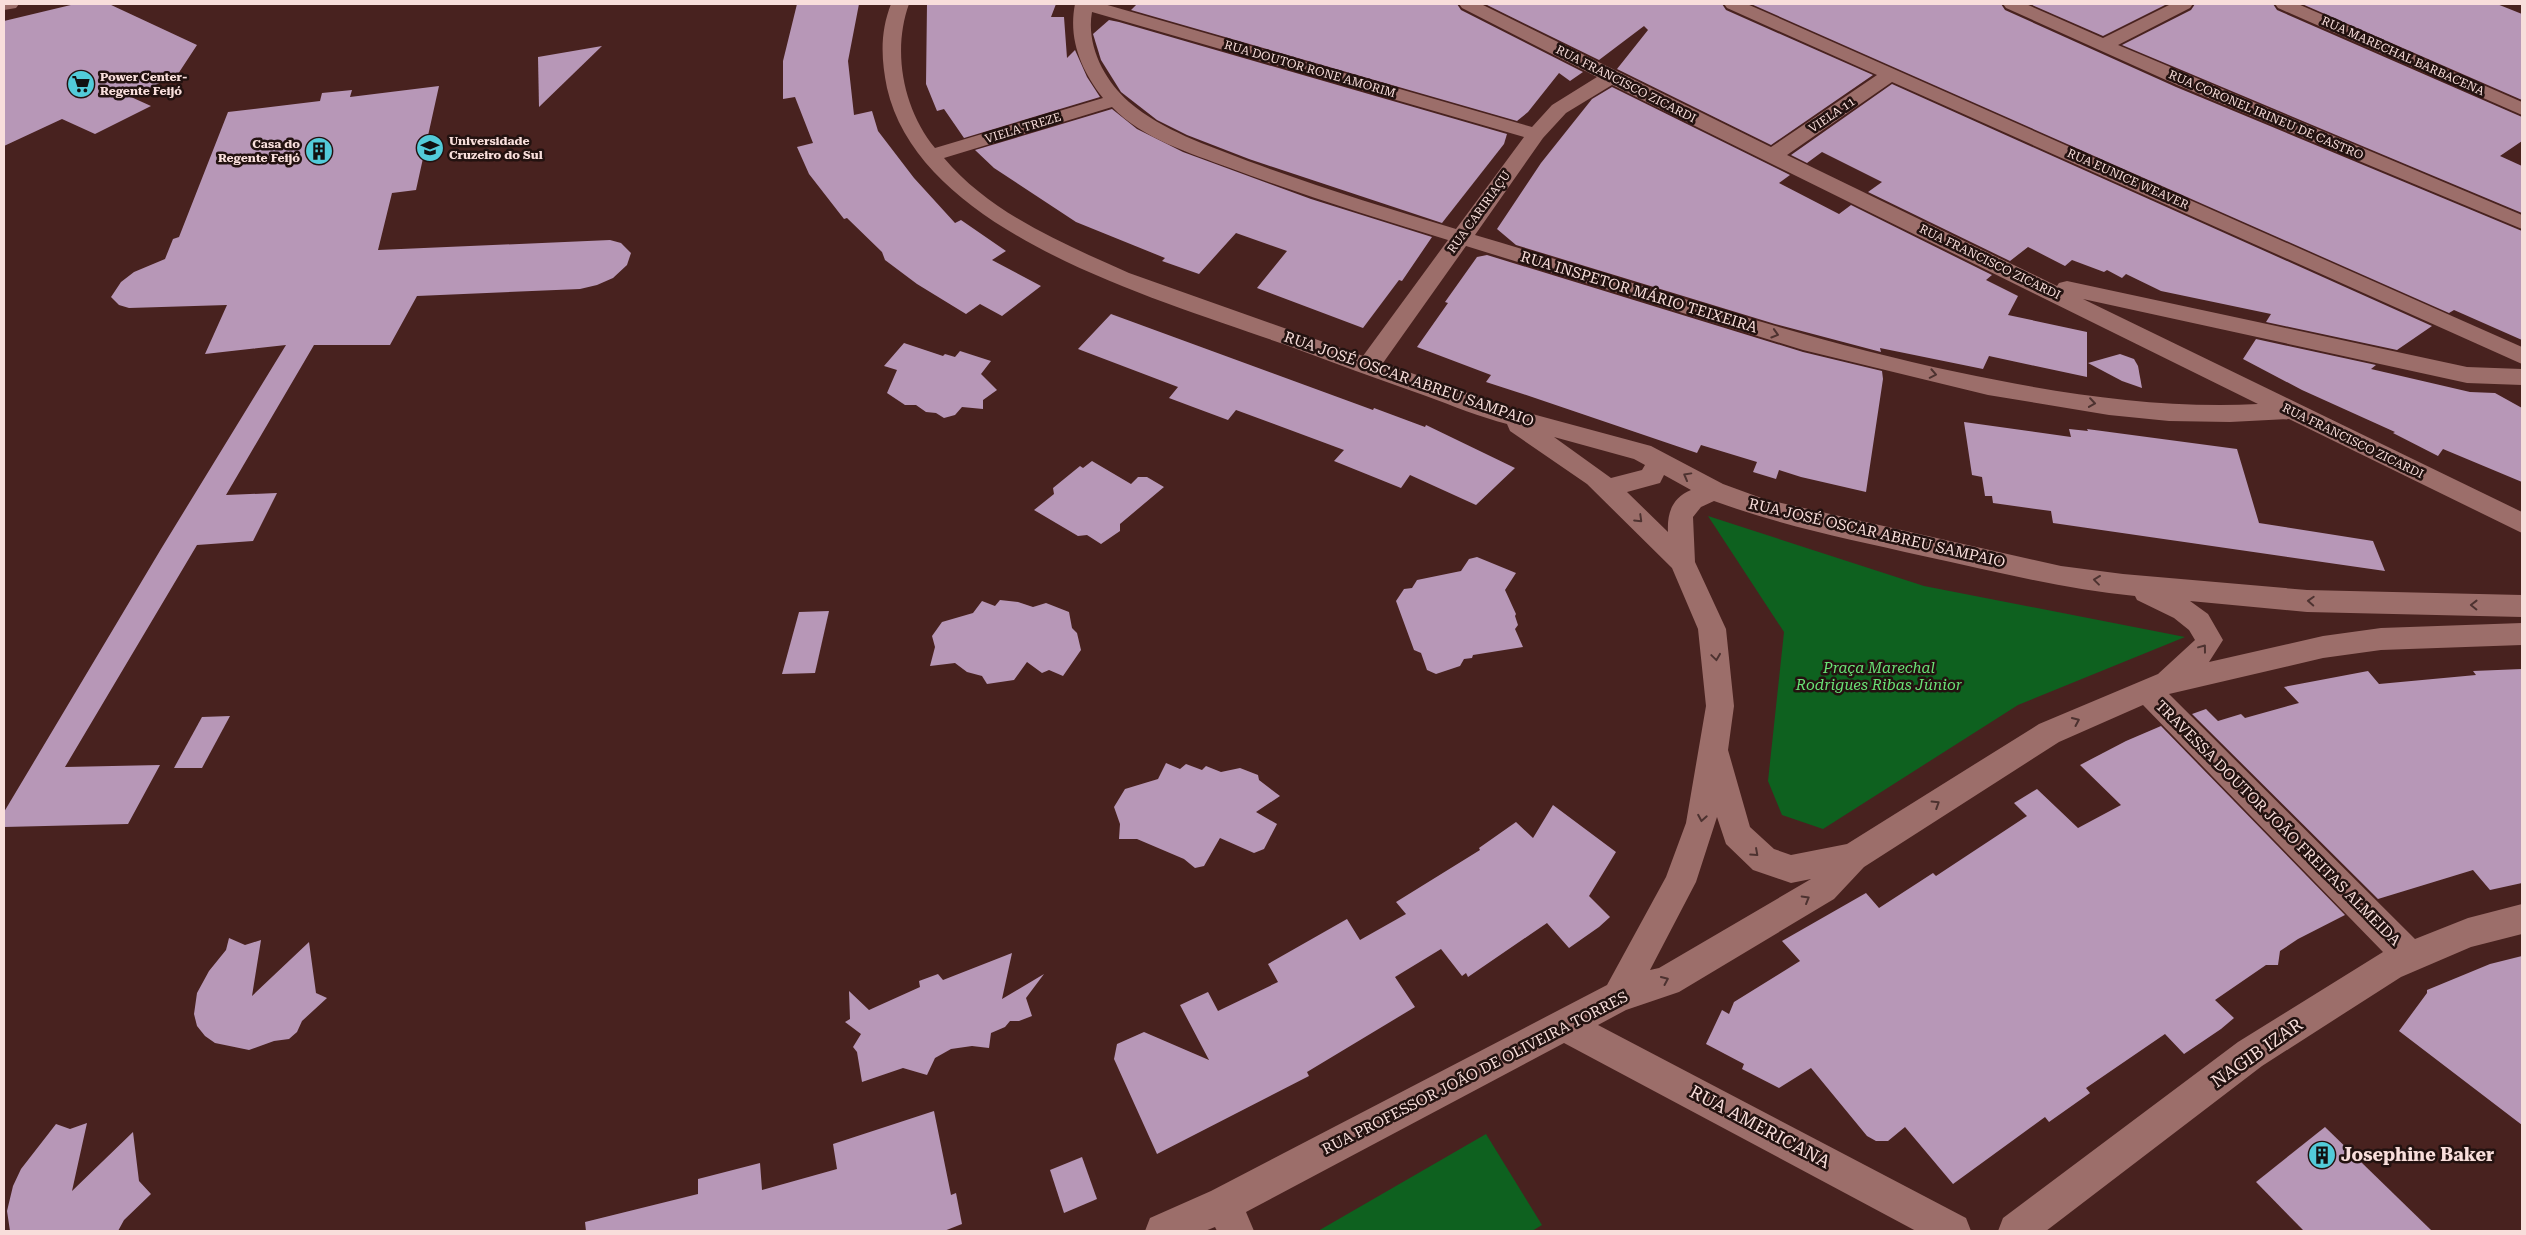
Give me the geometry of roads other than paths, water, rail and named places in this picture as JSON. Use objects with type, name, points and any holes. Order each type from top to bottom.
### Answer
[{"type":"street","points":[[4,5],[10,4]]},
{"type":"street","name":"RUA JOSÉ OSCAR ABREU SAMPAIO","points":[[900,4],[896,13],[892,36],[893,79],[902,110],[929,156],[959,187],[1012,224],[1066,254],[1120,278],[1504,414],[1642,452],[1714,491],[1760,508],[2060,576],[2123,584],[2307,601],[2522,606]]},
{"type":"street","name":"RUA INSPETOR MÁRIO TEIXEIRA","points":[[1084,4],[1080,17],[1086,51],[1095,73],[1123,107],[1163,132],[1203,151],[1304,189],[1812,345],[1895,367],[2039,396],[2121,408],[2195,414],[2258,414],[2290,411]]},
{"type":"street","name":"RUA DOUTOR RONE AMORIM","points":[[1084,4],[1536,134]]},
{"type":"street","name":"RUA FRANCISCO ZICARDI","points":[[1468,4],[1611,77],[2027,279],[2518,524]]},
{"type":"street","name":"RUA EUNICE WEAVER","points":[[1733,4],[2522,356]]},
{"type":"street","name":"RUA CORONEL IRINEU DE CASTRO","points":[[2012,4],[2103,45],[2522,223]]},
{"type":"street","points":[[2103,45],[2184,4]]},
{"type":"street","name":"RUA MARECHAL BARBACENA","points":[[2284,4],[2522,109]]},
{"type":"street","name":"VIELA 11","points":[[1772,156],[1891,74]]},
{"type":"street","name":"RUA CARIRIAÇU","points":[[1368,367],[1536,134],[1559,109],[1611,77]]},
{"type":"street","name":"VIELA TREZE","points":[[929,156],[1116,100]]},
{"type":"street","points":[[2027,279],[2467,375],[2522,377]]},
{"type":"street","points":[[1504,414],[1579,466],[1607,488],[1682,562],[1712,629],[1720,706],[1701,823],[1690,856],[1647,947],[1619,996]]},
{"type":"street","points":[[1579,466],[1586,445],[1603,440]]},
{"type":"street","points":[[1607,488],[1651,477],[1659,461]]},
{"type":"street","points":[[1682,562],[1680,515],[1692,500],[1714,491]]},
{"type":"street","points":[[2123,584],[2174,605],[2197,618],[2204,627],[2209,640],[2203,651],[2157,686]]},
{"type":"street","name":"RUA PROFESSOR JOÃO DE OLIVEIRA TORRES","points":[[1164,1231],[1230,1217],[1565,1024],[1619,996],[1667,981],[1823,889],[1852,857],[2049,733],[2157,686],[2323,647],[2381,639],[2522,634]]},
{"type":"street","name":"TRAVESSA DOUTOR JOÃO FREITAS ALMEIDA","points":[[2157,686],[2410,957]]},
{"type":"street","points":[[1713,745],[1737,834],[1764,860],[1791,869],[1852,857]]},
{"type":"street","name":"NAGIB IZAR","points":[[2016,1231],[2250,1054],[2389,966],[2468,933],[2522,919]]},
{"type":"street","name":"RUA AMERICANA","points":[[1565,1024],[1953,1231]]},
{"type":"place","name":"Power Center- Regente Feijó","points":[[81,84]]},
{"type":"place","name":"Universidade Cruzeiro do Sul","points":[[430,148]]},
{"type":"place","name":"Casa do Regente Feijó","points":[[319,151]]},
{"type":"place","name":"Josephine Baker","points":[[2322,1155]]},
{"type":"park label","name":"Praça Marechal Rodrigues Ribas Júnior","points":[[1879,676]]}]
